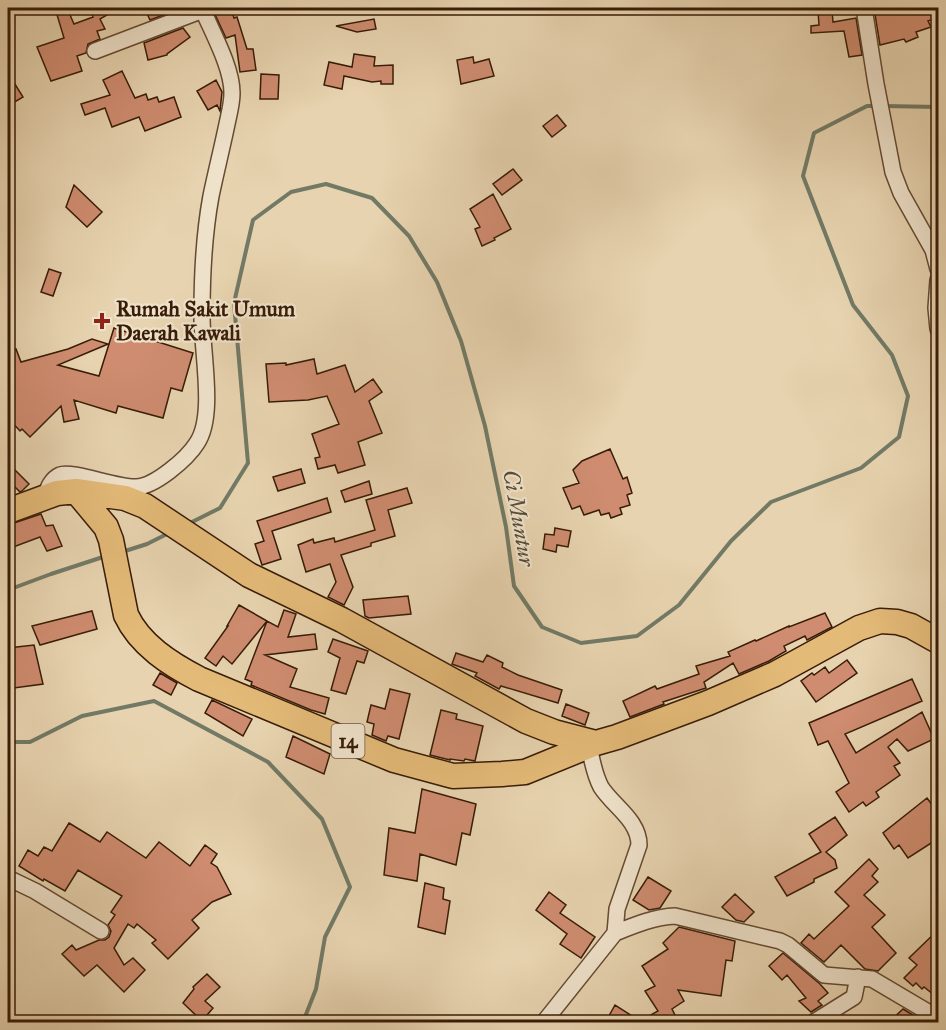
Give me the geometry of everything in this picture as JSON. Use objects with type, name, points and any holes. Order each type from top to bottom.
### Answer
[{"type":"highway","points":[[9,508],[45,497],[76,491],[126,498],[145,506],[249,575],[342,620],[526,722],[593,744]]},
{"type":"highway","name":"14","points":[[76,491],[106,527],[111,540],[126,615],[136,633],[170,663],[199,679],[393,760],[453,776],[525,771],[708,703],[775,674],[859,628],[880,621],[911,626],[939,641]]},
{"type":"street","points":[[864,8],[886,140],[896,182],[933,250],[939,269]]},
{"type":"street","points":[[45,497],[49,484],[59,475],[68,473],[110,485],[137,488],[155,482],[197,443],[205,427],[207,410],[202,316],[205,255],[211,197],[232,94],[229,72],[203,9],[95,51]]},
{"type":"street","points":[[939,280],[936,308],[939,329]]},
{"type":"street","points":[[593,744],[596,775],[601,786],[629,819],[639,836],[639,844],[617,909],[615,933]]},
{"type":"street","points":[[8,878],[35,891],[101,931]]},
{"type":"street","points":[[544,1023],[615,933],[663,916],[675,916],[780,941],[824,975],[864,977],[880,983],[939,1018]]},
{"type":"street","points":[[814,1023],[854,997],[858,977]]},
{"type":"building","points":[[55,8],[67,8],[74,24],[93,17],[89,8],[104,8],[107,15],[100,19],[105,29],[97,31],[100,39],[88,44],[86,53],[77,56],[82,71],[51,81],[37,47],[64,38]]},
{"type":"building","points":[[154,8],[176,8],[177,10],[150,20],[146,11],[154,10]]},
{"type":"building","points":[[212,8],[231,8],[234,18],[237,17],[247,49],[253,49],[256,70],[240,72],[235,35],[226,38]]},
{"type":"building","points":[[874,8],[936,8],[939,17],[928,21],[931,27],[916,32],[918,37],[906,42],[904,39],[880,45]]},
{"type":"building","points":[[832,10],[833,22],[856,18],[862,55],[849,57],[844,31],[811,33],[811,26],[819,25],[818,11]]},
{"type":"building","points":[[374,19],[376,29],[357,32],[336,26]]},
{"type":"building","points":[[183,28],[190,37],[167,55],[148,60],[144,43]]},
{"type":"building","points":[[354,54],[375,57],[374,66],[393,65],[393,84],[381,84],[381,81],[372,82],[344,76],[342,89],[324,85],[329,62],[352,67]]},
{"type":"building","points":[[473,57],[474,63],[489,59],[494,76],[461,84],[457,60]]},
{"type":"building","points":[[122,71],[135,98],[146,94],[148,100],[157,97],[159,102],[174,97],[181,117],[145,131],[139,117],[112,127],[105,108],[85,115],[81,104],[110,95],[103,80]]},
{"type":"building","points":[[8,73],[23,97],[8,106]]},
{"type":"building","points":[[261,74],[279,75],[278,99],[260,99]]},
{"type":"building","points":[[216,80],[222,92],[220,111],[217,105],[208,110],[197,91]]},
{"type":"building","points":[[557,115],[566,126],[552,137],[543,126]]},
{"type":"building","points":[[513,169],[522,180],[502,195],[493,184]]},
{"type":"building","points":[[74,185],[102,212],[87,227],[66,207]]},
{"type":"building","points":[[493,194],[511,229],[482,246],[475,229],[480,227],[470,209]]},
{"type":"building","points":[[49,269],[61,273],[53,296],[41,292]]},
{"type":"building","points":[[114,328],[193,353],[182,391],[171,388],[163,418],[118,406],[116,413],[74,400],[79,419],[64,422],[61,406],[30,437],[22,429],[20,431],[8,418],[14,409],[8,388],[8,351],[16,349],[21,362],[68,349],[92,339],[108,344],[58,365],[99,376]]},
{"type":"building","points":[[314,359],[317,374],[345,365],[355,392],[373,379],[382,392],[369,401],[382,433],[358,442],[365,465],[338,473],[335,465],[318,469],[315,458],[320,457],[312,434],[339,424],[327,396],[308,400],[269,402],[266,364],[286,363],[286,365]]},
{"type":"building","points":[[610,449],[623,479],[627,477],[632,493],[627,495],[630,505],[620,508],[622,514],[611,518],[609,513],[601,515],[599,510],[584,515],[580,506],[572,509],[563,488],[579,483],[573,470],[582,461]]},
{"type":"building","points":[[8,463],[29,484],[20,492],[8,480]]},
{"type":"building","points":[[301,469],[305,483],[278,491],[273,477]]},
{"type":"building","points":[[369,481],[372,494],[345,502],[341,491]]},
{"type":"building","points":[[407,488],[412,503],[388,510],[395,536],[341,555],[353,587],[344,605],[328,597],[336,582],[330,564],[306,572],[298,545],[313,539],[314,543],[334,538],[335,542],[375,530],[366,500]]},
{"type":"building","points":[[327,498],[331,512],[272,531],[281,559],[262,565],[255,544],[264,541],[257,521]]},
{"type":"building","points":[[41,514],[46,526],[53,525],[62,546],[47,551],[40,537],[8,549],[8,525]]},
{"type":"building","points":[[555,528],[571,531],[568,547],[557,545],[556,552],[543,549],[545,534],[554,535]]},
{"type":"building","points":[[408,596],[411,614],[369,618],[365,616],[363,600]]},
{"type":"building","points":[[239,605],[267,621],[232,664],[223,656],[216,666],[205,658],[228,626]]},
{"type":"building","points":[[284,610],[296,614],[288,637],[315,634],[317,649],[265,655],[297,669],[290,687],[329,698],[325,714],[251,685],[252,682],[245,679],[267,621],[278,627]]},
{"type":"building","points":[[92,611],[97,629],[40,645],[32,626]]},
{"type":"building","points":[[825,613],[832,627],[807,640],[805,636],[784,646],[786,651],[769,661],[739,674],[733,663],[704,682],[706,688],[663,702],[664,704],[630,717],[623,701],[655,686],[657,689],[699,674],[696,666],[730,656],[728,652]]},
{"type":"building","points":[[333,639],[368,651],[364,663],[357,661],[346,694],[331,690],[340,658],[328,652]]},
{"type":"building","points":[[34,645],[43,684],[14,688],[8,669],[8,648]]},
{"type":"building","points":[[456,653],[483,662],[487,655],[503,663],[502,667],[518,675],[562,690],[558,703],[501,686],[499,689],[475,676],[477,673],[452,664]]},
{"type":"building","points":[[847,660],[857,673],[816,702],[801,681],[825,667],[829,673]]},
{"type":"building","points":[[160,673],[177,683],[171,695],[153,685]]},
{"type":"building","points":[[912,679],[922,701],[845,734],[856,753],[922,712],[934,739],[908,751],[897,739],[888,747],[900,763],[894,766],[900,775],[876,792],[879,797],[866,806],[863,802],[849,812],[836,792],[849,783],[828,741],[818,745],[809,723]]},
{"type":"building","points":[[390,689],[410,694],[399,739],[388,736],[386,741],[372,735],[374,724],[367,722],[371,705],[385,709]]},
{"type":"building","points":[[212,700],[252,719],[243,736],[205,713]]},
{"type":"building","points":[[566,704],[589,713],[585,725],[562,716]]},
{"type":"building","points":[[441,710],[457,714],[456,719],[483,726],[475,761],[450,760],[430,755]]},
{"type":"building","points":[[293,736],[330,754],[324,774],[286,757]]},
{"type":"building","points":[[422,789],[476,804],[470,835],[462,833],[456,865],[420,854],[417,881],[384,875],[389,828],[415,833]]},
{"type":"building","points":[[927,798],[939,814],[939,838],[908,858],[899,845],[894,849],[883,833]]},
{"type":"building","points":[[835,817],[847,835],[826,852],[835,860],[837,868],[787,896],[775,877],[821,852],[809,834]]},
{"type":"building","points":[[69,823],[100,842],[107,832],[146,858],[159,842],[190,866],[205,845],[217,854],[211,863],[217,867],[231,894],[212,902],[192,920],[199,928],[168,959],[152,943],[156,940],[137,924],[134,928],[128,924],[114,948],[124,965],[133,958],[145,970],[124,992],[97,965],[84,976],[62,954],[72,945],[76,950],[109,937],[111,931],[108,925],[115,915],[111,912],[122,896],[78,870],[65,891],[19,866],[28,850],[38,856],[44,847],[52,851]]},
{"type":"building","points":[[869,859],[878,869],[872,876],[878,882],[864,895],[885,915],[872,927],[896,953],[878,971],[865,969],[841,945],[824,962],[801,943],[809,934],[814,939],[849,906],[835,892]]},
{"type":"building","points":[[648,877],[671,891],[660,908],[649,910],[633,900]]},
{"type":"building","points":[[425,883],[444,888],[443,899],[450,901],[445,934],[418,927]]},
{"type":"building","points":[[549,892],[566,905],[560,913],[595,937],[581,958],[560,944],[567,934],[536,910]]},
{"type":"building","points":[[735,894],[754,912],[744,922],[736,920],[722,907]]},
{"type":"building","points":[[679,927],[735,941],[732,961],[726,960],[721,996],[678,990],[684,1001],[672,1009],[679,1023],[605,1023],[615,1005],[640,1021],[658,1011],[645,991],[655,986],[642,966],[668,949],[663,943]]},
{"type":"building","points":[[939,929],[939,999],[924,987],[922,989],[916,983],[913,986],[904,978],[917,965],[909,958]]},
{"type":"building","points":[[783,953],[828,993],[818,1001],[822,1005],[811,1012],[799,1001],[806,998],[787,975],[782,980],[769,966]]},
{"type":"building","points":[[207,974],[220,987],[205,1001],[213,1008],[202,1021],[183,1003],[194,989],[193,987]]},
{"type":"building","points":[[903,1009],[926,1023],[888,1023]]},
{"type":"waterway","name":"Ci Muntur","points":[[188,524],[220,508],[248,463],[234,303],[253,220],[291,192],[326,184],[372,198],[409,236],[437,282],[461,341],[485,426],[506,527],[514,586],[542,627],[581,643],[637,636],[679,605],[731,541],[771,502],[861,468],[899,437],[908,396],[892,355],[853,305],[803,176],[814,133],[867,106],[876,106]]},
{"type":"waterway","name":"Ci Muntur","points":[[884,106],[938,107]]},
{"type":"waterway","name":"Ci Muntur","points":[[122,552],[147,544],[171,532]]},
{"type":"waterway","name":"Ci Muntur","points":[[8,590],[106,556]]},
{"type":"waterway","name":"Ci Muntur","points":[[8,742],[30,742],[82,716],[154,701],[268,762],[322,819],[350,887],[325,937],[316,989],[303,1022]]},
{"type":"place","name":"Rumah Sakit Umum Daerah Kawali","points":[[102,321]]}]
